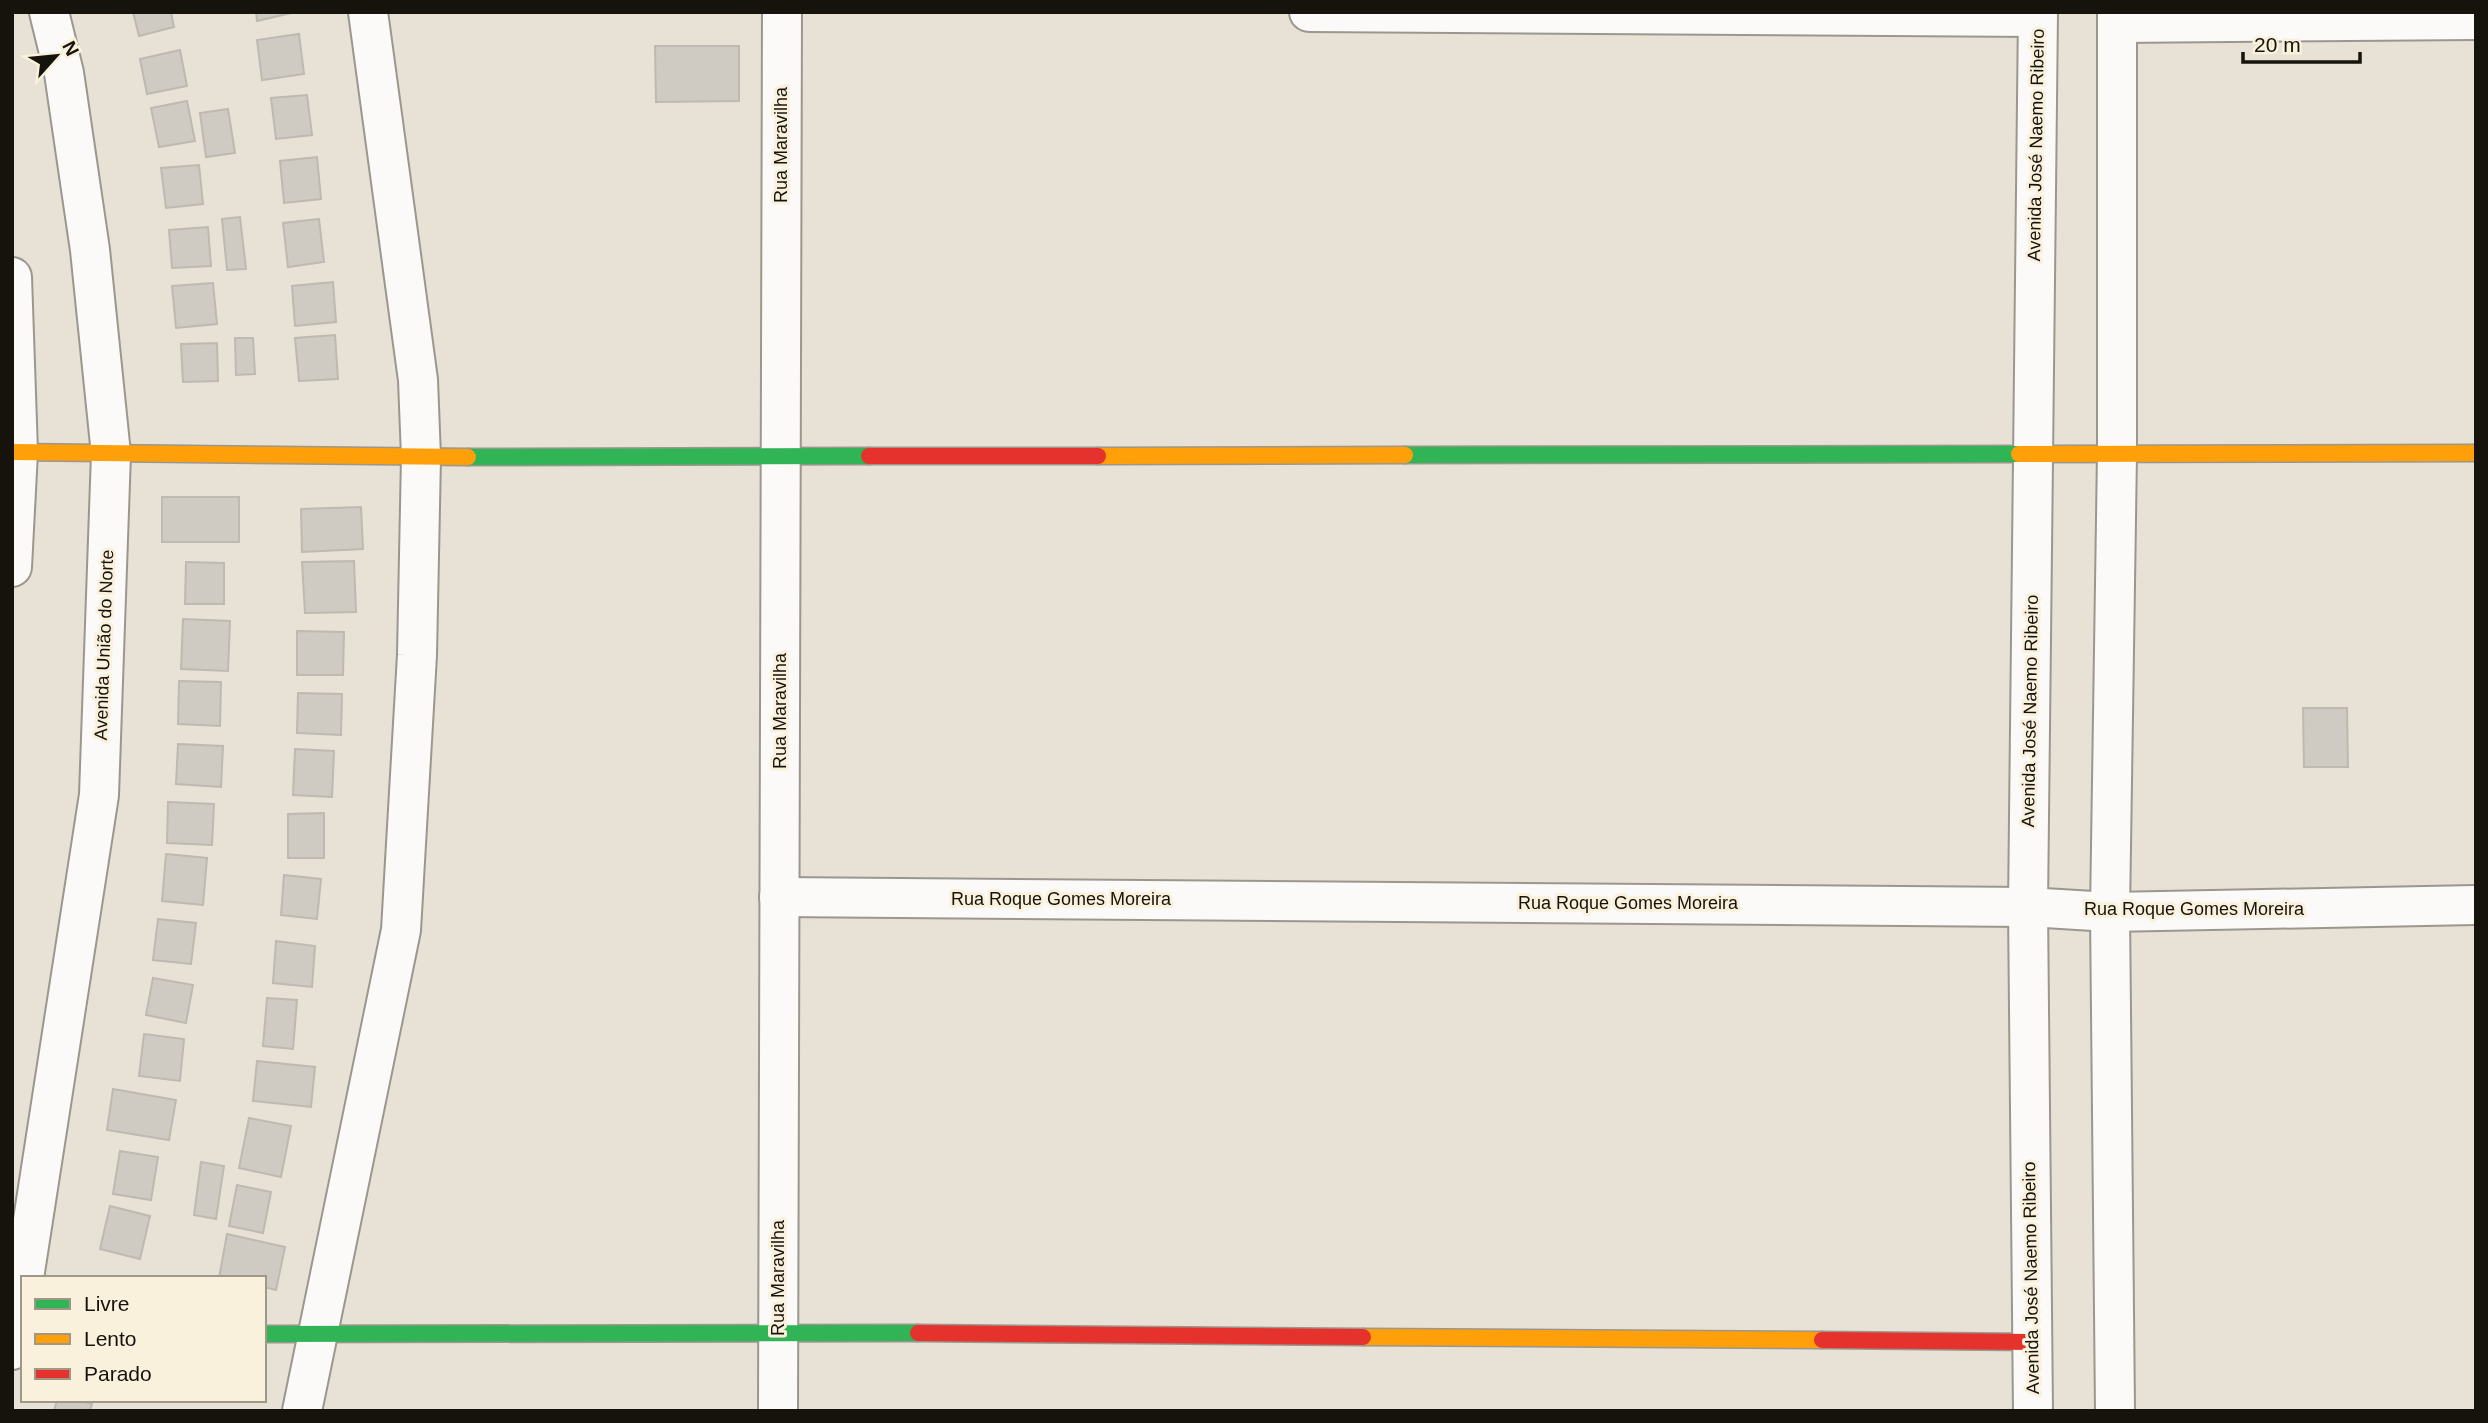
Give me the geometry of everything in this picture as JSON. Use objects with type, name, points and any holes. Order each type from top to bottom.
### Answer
[{"type":"street","name":"Avenida União do Norte","points":[[24,1276],[99,795],[111,454],[90,250],[64,73],[49,12]]},
{"type":"street","points":[[302,1411],[401,930],[417,655],[421,457],[418,380],[368,12]]},
{"type":"street","name":"Rua Maravilha","points":[[778,1411],[782,12]]},
{"type":"street","points":[[1309,12],[2038,14]]},
{"type":"street","name":"Avenida José Naemo Ribeiro","points":[[2033,1411],[2028,907],[2038,14]]},
{"type":"street","points":[[2115,1411],[2110,912],[2117,453],[2117,18],[2476,20]]},
{"type":"street","points":[[12,277],[15,452],[12,568]]},
{"type":"street","points":[[15,452],[421,457],[2476,453]]},
{"type":"street","name":"Rua Roque Gomes Moreira","points":[[779,897],[2028,907],[2110,912],[2476,905]]},
{"type":"street","points":[[16,1337],[21,1301]]},
{"type":"street","points":[[266,1334],[778,1332],[2032,1342]]},
{"type":"building","points":[[133,12],[171,12],[174,27],[139,36]]},
{"type":"building","points":[[256,12],[292,12],[292,13],[257,21]]},
{"type":"building","points":[[299,34],[304,74],[262,80],[257,40]]},
{"type":"building","points":[[655,46],[739,46],[739,101],[656,102]]},
{"type":"building","points":[[180,50],[187,86],[147,94],[140,59]]},
{"type":"building","points":[[307,95],[312,135],[276,139],[271,98]]},
{"type":"building","points":[[187,101],[195,141],[159,147],[151,108]]},
{"type":"building","points":[[228,109],[235,153],[206,157],[200,113]]},
{"type":"building","points":[[317,157],[321,199],[284,203],[280,161]]},
{"type":"building","points":[[199,165],[203,204],[166,208],[161,168]]},
{"type":"building","points":[[240,217],[246,269],[227,270],[222,219]]},
{"type":"building","points":[[319,219],[324,262],[288,267],[283,223]]},
{"type":"building","points":[[208,227],[211,266],[172,268],[169,230]]},
{"type":"building","points":[[333,282],[336,322],[295,326],[292,286]]},
{"type":"building","points":[[213,283],[217,324],[176,328],[172,286]]},
{"type":"building","points":[[335,335],[338,379],[299,381],[295,338]]},
{"type":"building","points":[[235,338],[253,338],[255,374],[236,375]]},
{"type":"building","points":[[217,343],[218,381],[183,382],[181,344]]},
{"type":"building","points":[[162,497],[239,497],[239,542],[162,542]]},
{"type":"building","points":[[361,507],[363,549],[302,552],[301,509]]},
{"type":"building","points":[[354,561],[356,612],[305,613],[302,562]]},
{"type":"building","points":[[186,562],[224,563],[224,604],[185,604]]},
{"type":"building","points":[[183,619],[230,621],[228,671],[181,669]]},
{"type":"building","points":[[297,631],[344,632],[343,675],[297,675]]},
{"type":"building","points":[[179,681],[221,682],[220,726],[178,724]]},
{"type":"building","points":[[298,693],[342,694],[341,735],[297,733]]},
{"type":"building","points":[[2303,708],[2347,708],[2348,767],[2304,767]]},
{"type":"building","points":[[178,744],[223,746],[221,787],[176,784]]},
{"type":"building","points":[[295,749],[334,751],[332,797],[293,795]]},
{"type":"building","points":[[168,802],[214,804],[212,845],[167,843]]},
{"type":"building","points":[[324,813],[324,858],[288,858],[288,814]]},
{"type":"building","points":[[166,854],[207,858],[203,905],[162,901]]},
{"type":"building","points":[[284,875],[321,879],[317,919],[281,915]]},
{"type":"building","points":[[158,919],[196,923],[191,964],[153,960]]},
{"type":"building","points":[[276,941],[315,946],[312,987],[273,983]]},
{"type":"building","points":[[153,978],[193,985],[186,1023],[146,1015]]},
{"type":"building","points":[[267,998],[297,1000],[293,1049],[263,1046]]},
{"type":"building","points":[[144,1034],[184,1039],[180,1081],[139,1076]]},
{"type":"building","points":[[257,1061],[315,1067],[311,1107],[253,1101]]},
{"type":"building","points":[[113,1089],[176,1100],[169,1140],[107,1130]]},
{"type":"building","points":[[249,1118],[291,1126],[281,1177],[239,1168]]},
{"type":"building","points":[[120,1151],[158,1157],[151,1200],[113,1194]]},
{"type":"building","points":[[201,1162],[224,1166],[216,1219],[194,1215]]},
{"type":"building","points":[[237,1185],[271,1192],[263,1233],[229,1226]]},
{"type":"building","points":[[110,1206],[150,1216],[140,1259],[100,1249]]},
{"type":"building","points":[[227,1234],[285,1247],[276,1290],[266,1288],[266,1276],[219,1276]]},
{"type":"building","points":[[56,1402],[92,1404],[90,1411],[54,1411]]},
{"type":"traffic: fast","points":[[1405,455],[2019,454]]},
{"type":"traffic: fast","points":[[468,457],[869,456]]},
{"type":"traffic: fast","points":[[266,1334],[918,1333]]},
{"type":"traffic: slow","points":[[12,452],[468,457]]},
{"type":"traffic: slow","points":[[2019,454],[2476,453]]},
{"type":"traffic: slow","points":[[1098,456],[1405,455]]},
{"type":"traffic: slow","points":[[1363,1337],[1822,1340]]},
{"type":"traffic: jam","points":[[869,456],[1098,456]]},
{"type":"traffic: jam","points":[[918,1333],[1363,1337]]},
{"type":"traffic: jam","points":[[1822,1340],[2032,1342]]}]
